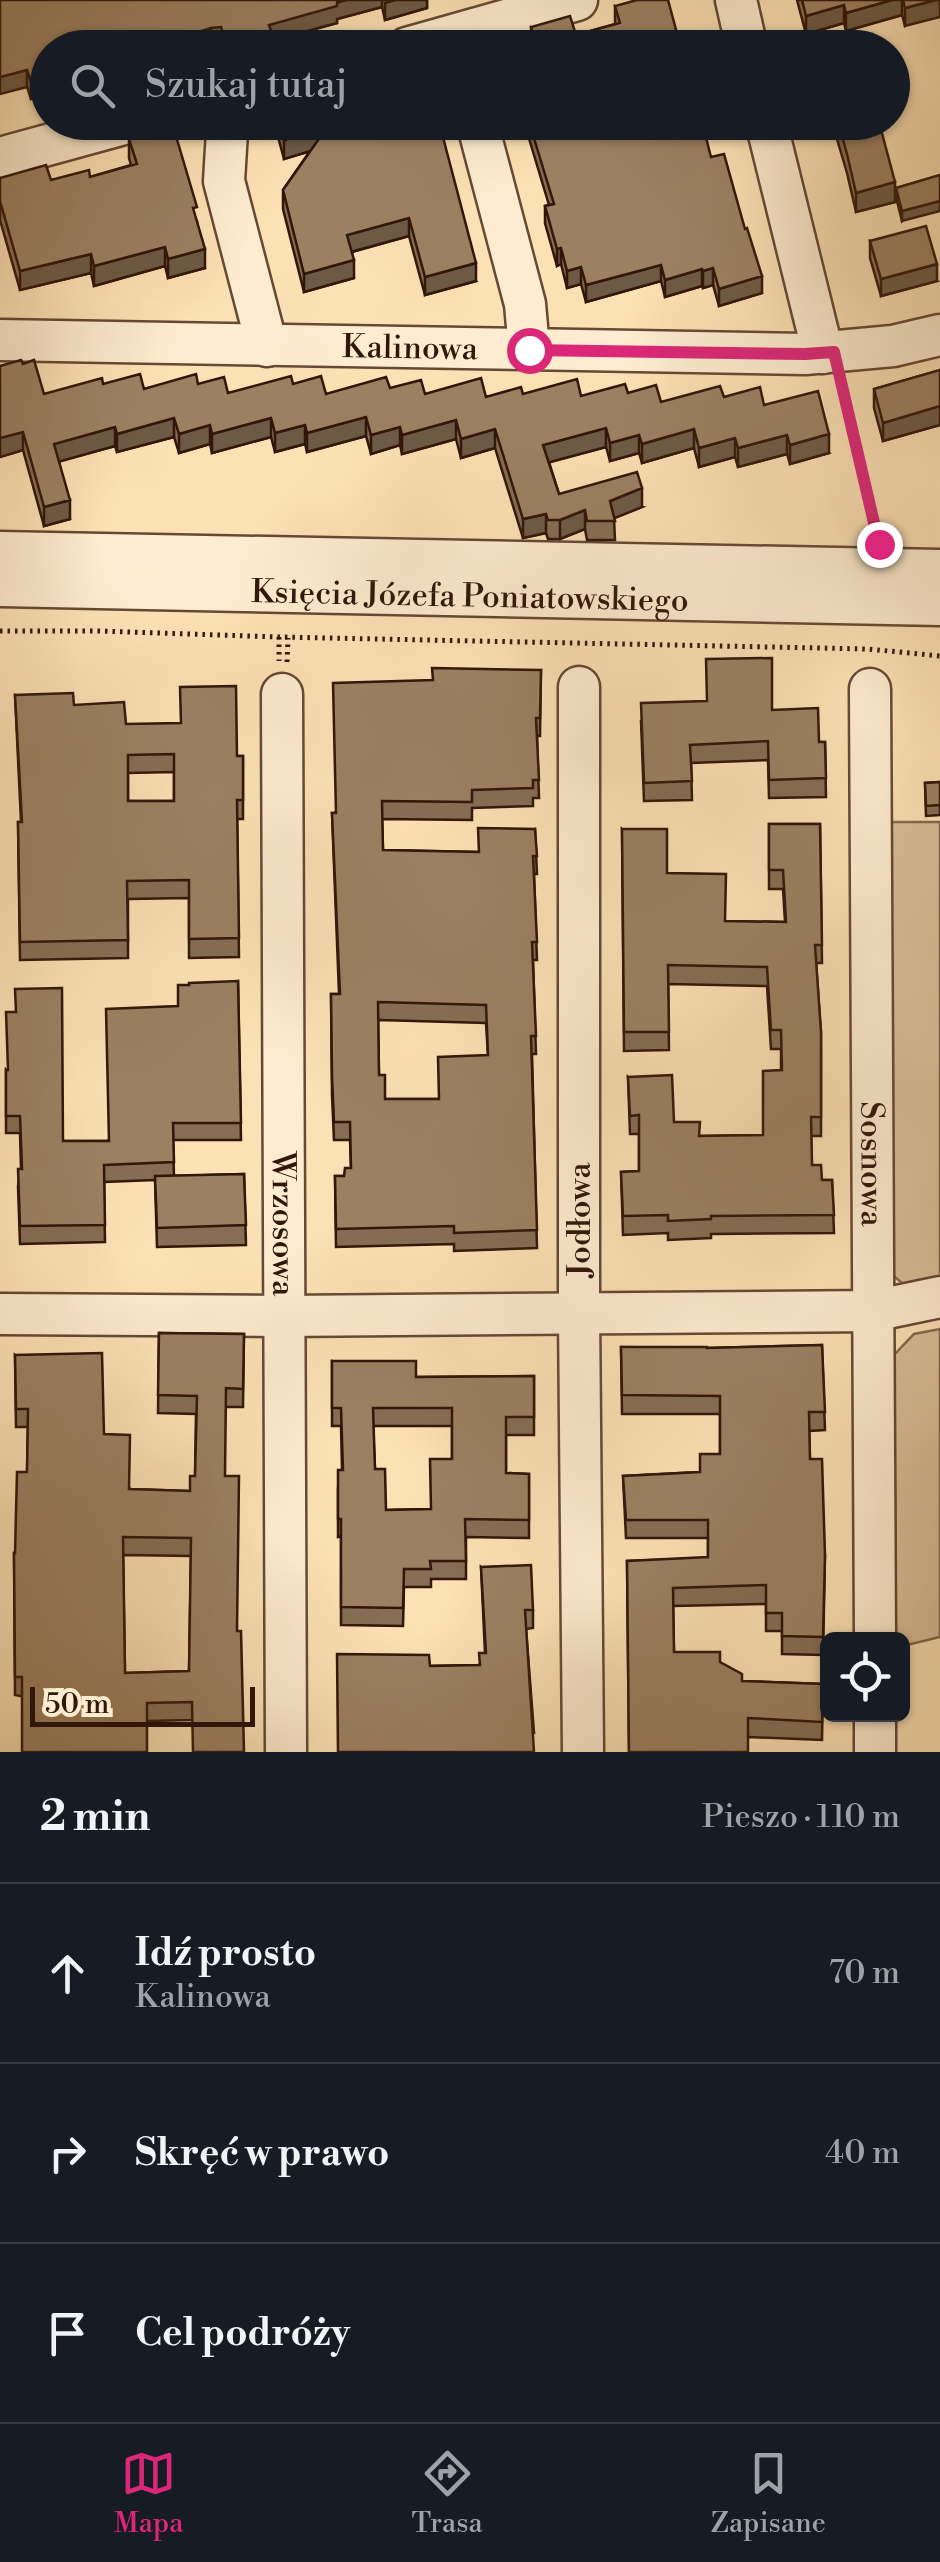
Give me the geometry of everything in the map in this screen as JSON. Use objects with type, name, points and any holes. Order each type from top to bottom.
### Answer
[{"type":"street","points":[[494,30],[577,0]]},
{"type":"street","points":[[736,0],[743,30]]},
{"type":"street","points":[[0,158],[66,140]]},
{"type":"street","points":[[227,140],[224,181],[267,346]]},
{"type":"street","points":[[482,140],[526,304],[529,350]]},
{"type":"street","points":[[771,140],[828,352]]},
{"type":"street","name":"Kalinowa","points":[[0,340],[828,352],[893,346],[940,336]]},
{"type":"street","points":[[0,552],[940,570]]},
{"type":"street","name":"Księcia Józefa Poniatowskiego","points":[[0,586],[940,605]]},
{"type":"street","name":"Jodłowa","points":[[580,687],[578,1314],[583,1752]]},
{"type":"street","name":"Sosnowa","points":[[870,689],[874,1632]]},
{"type":"street","name":"Wrzosowa","points":[[282,694],[286,1752]]},
{"type":"street","points":[[0,1314],[873,1311],[940,1297]]},
{"type":"street","points":[[875,1722],[875,1752]]},
{"type":"path","points":[[828,352],[879,544]]},
{"type":"path","points":[[0,630],[868,648],[940,656]]},
{"type":"shaded area","points":[[883,822],[940,822],[940,1286],[913,1292],[884,1268]]},
{"type":"shaded area","points":[[940,1329],[940,1637],[910,1644],[910,1632],[896,1632],[894,1355],[914,1334]]},
{"type":"building","points":[[0,0],[346,0],[269,25],[271,30],[30,30],[30,79],[27,70],[0,77]]},
{"type":"building","points":[[637,0],[668,0],[676,30],[594,30],[620,23],[615,6]]},
{"type":"building","points":[[802,0],[892,0],[846,13],[844,5],[806,16]]},
{"type":"building","points":[[903,0],[936,0],[905,8]]},
{"type":"building","points":[[570,16],[574,30],[532,30],[531,27]]},
{"type":"building","points":[[129,140],[177,140],[205,249],[168,259],[165,247],[94,266],[91,254],[20,271],[0,201],[0,178],[46,165],[51,180],[89,170],[90,177],[137,164]]},
{"type":"building","points":[[318,140],[444,140],[476,263],[425,277],[409,218],[347,235],[354,260],[304,274],[283,190]]},
{"type":"building","points":[[534,140],[707,140],[711,157],[724,154],[762,276],[719,289],[713,268],[665,280],[661,265],[586,285],[581,267],[567,271],[561,248],[557,249],[545,206],[554,204]]},
{"type":"building","points":[[843,140],[884,140],[895,182],[856,193]]},
{"type":"building","points":[[940,175],[940,201],[902,211],[896,188]]},
{"type":"building","points":[[926,226],[937,264],[881,279],[870,241]]},
{"type":"building","points":[[21,360],[23,364],[34,360],[44,394],[102,378],[103,384],[140,374],[144,389],[196,374],[198,384],[224,377],[228,393],[291,376],[293,384],[321,376],[326,394],[386,377],[390,388],[421,380],[425,394],[481,378],[486,397],[521,387],[523,394],[577,379],[581,396],[625,384],[628,393],[656,385],[661,402],[720,386],[724,397],[760,387],[764,405],[818,391],[829,434],[790,445],[787,435],[738,448],[735,438],[699,448],[694,429],[642,444],[639,435],[610,443],[606,428],[543,445],[559,494],[637,472],[642,488],[610,501],[615,521],[587,521],[585,510],[560,520],[548,520],[546,514],[523,519],[495,429],[461,439],[456,420],[402,435],[400,427],[371,435],[366,417],[307,433],[305,425],[275,433],[271,418],[212,434],[210,425],[179,434],[174,418],[117,434],[115,427],[54,444],[70,500],[44,507],[23,432],[0,438],[0,366]]},
{"type":"building","points":[[940,370],[940,406],[883,423],[874,389]]},
{"type":"building","points":[[772,658],[772,710],[818,708],[819,742],[825,742],[826,778],[769,780],[768,741],[690,745],[692,781],[644,783],[641,703],[707,701],[706,659]]},
{"type":"building","points":[[432,668],[541,670],[540,718],[536,718],[539,780],[533,780],[533,788],[472,790],[472,802],[382,801],[383,850],[479,852],[478,828],[535,829],[537,942],[532,942],[536,1036],[531,1036],[537,1230],[454,1233],[454,1226],[336,1229],[335,1176],[344,1176],[345,1168],[351,1168],[350,1122],[334,1122],[332,1077],[331,994],[340,994],[332,813],[336,813],[333,683],[433,680]],"holes":[[[378,1002],[486,1005],[488,1055],[438,1057],[439,1099],[385,1099],[385,1075],[379,1075]]]},
{"type":"building","points":[[236,686],[237,756],[243,756],[243,800],[237,800],[239,938],[189,939],[189,880],[127,881],[128,940],[20,942],[18,822],[22,822],[15,695],[73,693],[74,705],[124,702],[126,724],[181,723],[180,687]],"holes":[[[174,754],[174,801],[128,801],[128,755]]]},
{"type":"building","points":[[940,782],[940,805],[926,806],[925,783]]},
{"type":"building","points":[[769,824],[820,824],[822,945],[815,945],[821,1117],[811,1117],[812,1165],[821,1165],[822,1180],[832,1180],[834,1215],[711,1216],[668,1221],[668,1215],[623,1216],[621,1172],[639,1171],[639,1115],[630,1116],[628,1077],[672,1075],[674,1122],[700,1122],[699,1136],[763,1135],[763,1071],[782,1070],[781,1030],[771,1030],[767,967],[668,965],[669,1032],[624,1032],[622,829],[667,829],[667,873],[726,874],[725,921],[786,922],[783,870],[769,870]]},
{"type":"building","points":[[238,981],[241,1123],[173,1123],[174,1162],[104,1165],[105,1225],[20,1226],[20,1116],[6,1116],[6,1012],[16,1012],[15,989],[62,988],[63,1141],[109,1141],[106,1009],[178,1006],[178,985]]},
{"type":"building","points":[[244,1174],[246,1225],[157,1228],[155,1176]]},
{"type":"building","points":[[159,1333],[244,1334],[243,1389],[226,1388],[225,1476],[239,1476],[237,1631],[241,1631],[244,1752],[193,1752],[192,1702],[147,1703],[147,1752],[22,1752],[22,1677],[15,1677],[14,1553],[17,1472],[27,1472],[28,1409],[16,1409],[15,1355],[102,1353],[104,1434],[130,1435],[129,1489],[190,1491],[190,1476],[195,1476],[197,1396],[158,1395]],"holes":[[[123,1537],[191,1538],[189,1671],[125,1673]]]},
{"type":"building","points":[[822,1345],[825,1412],[809,1412],[810,1459],[822,1459],[823,1632],[820,1637],[782,1636],[782,1613],[766,1613],[766,1585],[673,1588],[674,1652],[720,1652],[720,1662],[742,1674],[742,1681],[820,1684],[820,1722],[748,1718],[748,1752],[629,1752],[627,1561],[708,1557],[708,1520],[626,1520],[623,1476],[700,1472],[700,1454],[720,1454],[720,1396],[622,1395],[621,1347]]},
{"type":"building","points":[[332,1361],[416,1361],[416,1377],[534,1376],[534,1417],[506,1417],[506,1473],[529,1474],[529,1520],[465,1519],[466,1561],[430,1561],[431,1569],[404,1569],[403,1608],[341,1607],[341,1408],[332,1408]],"holes":[[[373,1408],[452,1408],[452,1459],[430,1459],[431,1509],[386,1510],[385,1469],[375,1469]]]},
{"type":"building","points":[[531,1565],[533,1610],[525,1610],[534,1752],[338,1752],[337,1654],[429,1655],[430,1666],[480,1665],[479,1653],[486,1653],[481,1567]]},
{"type":"route","points":[[529,350],[834,352],[879,544]]}]
